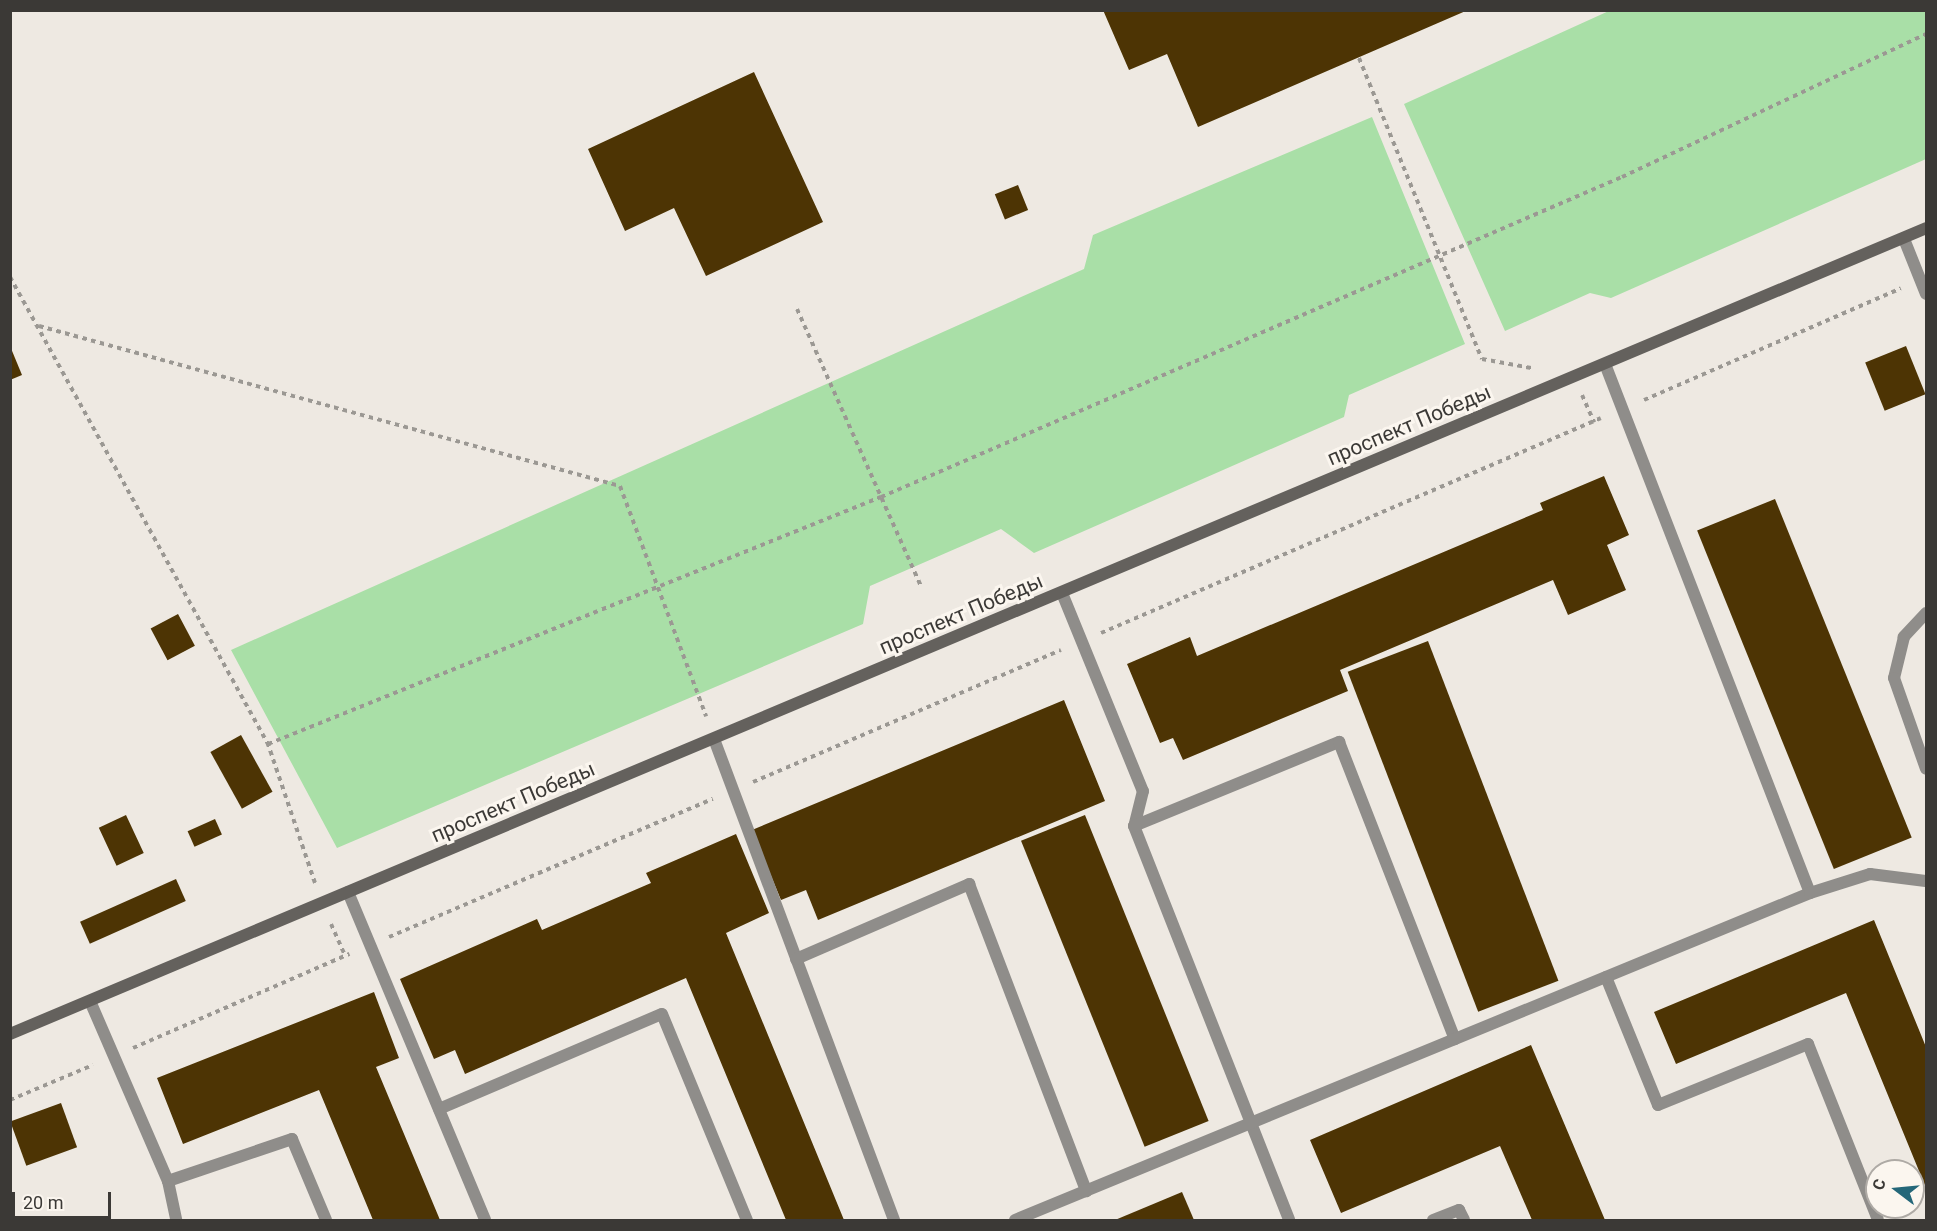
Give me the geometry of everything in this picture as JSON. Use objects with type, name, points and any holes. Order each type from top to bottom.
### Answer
[{"type":"main road","name":"проспект Победы","points":[[10,1034],[1926,228]]},
{"type":"lane","points":[[1904,239],[1926,294]]},
{"type":"lane","points":[[1605,364],[1810,893]]},
{"type":"lane","points":[[1062,593],[1143,791],[1134,826],[1249,1124],[1289,1221]]},
{"type":"lane","points":[[1926,613],[1904,637],[1894,678],[1926,769]]},
{"type":"lane","points":[[714,739],[894,1221]]},
{"type":"lane","points":[[1134,826],[1339,742],[1455,1039]]},
{"type":"lane","points":[[1015,1221],[1810,893],[1870,874],[1926,881]]},
{"type":"lane","points":[[796,959],[969,884],[1086,1191]]},
{"type":"lane","points":[[348,892],[485,1221]]},
{"type":"lane","points":[[1606,976],[1658,1105],[1808,1044],[1878,1221]]},
{"type":"lane","points":[[90,1001],[168,1181],[176,1221]]},
{"type":"lane","points":[[439,1109],[662,1014],[747,1221]]},
{"type":"lane","points":[[168,1181],[292,1139],[326,1221]]},
{"type":"lane","points":[[1433,1221],[1459,1210],[1464,1221]]},
{"type":"path","points":[[268,744],[881,497],[1440,255],[1926,34]]},
{"type":"path","points":[[1359,58],[1482,359]]},
{"type":"path","points":[[10,277],[268,744],[322,903],[345,956]]},
{"type":"path","points":[[10,1100],[1623,409],[1920,279]]},
{"type":"path","points":[[797,309],[921,586]]},
{"type":"path","points":[[39,326],[620,486],[714,739]]},
{"type":"green space","points":[[1611,10],[1926,11],[1926,159],[1611,298],[1590,293],[1505,331],[1404,104]]},
{"type":"green space","points":[[1372,117],[1465,344],[1349,395],[1344,417],[1034,553],[1001,529],[870,586],[863,624],[337,848],[231,650],[1084,269],[1093,235]]},
{"type":"building","points":[[1103,10],[1468,10],[1198,127],[1167,54],[1129,70]]},
{"type":"building","points":[[754,72],[823,222],[706,276],[674,208],[625,231],[588,149]]},
{"type":"building","points":[[1018,185],[1028,210],[1005,219],[995,194]]},
{"type":"building","points":[[10,346],[22,375],[10,380]]},
{"type":"building","points":[[1906,346],[1925,394],[1885,411],[1865,362]]},
{"type":"building","points":[[1604,476],[1629,535],[1607,545],[1626,590],[1568,615],[1553,580],[1340,670],[1348,691],[1183,760],[1173,738],[1160,743],[1127,664],[1190,637],[1197,656],[1543,510],[1540,503]]},
{"type":"building","points":[[1775,499],[1912,837],[1834,869],[1697,530]]},
{"type":"building","points":[[178,614],[195,646],[168,660],[151,629]]},
{"type":"building","points":[[1428,641],[1558,981],[1478,1012],[1348,672]]},
{"type":"building","points":[[1064,700],[1105,801],[818,920],[806,890],[781,900],[752,830]]},
{"type":"building","points":[[241,735],[273,792],[242,809],[210,752]]},
{"type":"building","points":[[126,815],[144,853],[117,866],[99,828]]},
{"type":"building","points":[[1085,815],[1209,1121],[1145,1147],[1021,841]]},
{"type":"building","points":[[215,819],[222,835],[195,847],[188,831]]},
{"type":"building","points":[[736,834],[769,913],[726,933],[844,1220],[786,1220],[686,978],[465,1074],[455,1050],[434,1059],[400,979],[537,919],[542,930],[651,883],[646,873]]},
{"type":"building","points":[[176,879],[186,901],[90,944],[80,922]]},
{"type":"building","points":[[1874,920],[1926,1047],[1926,1188],[1925,1159],[1914,1159],[1846,993],[1676,1064],[1654,1012]]},
{"type":"building","points":[[374,992],[399,1058],[376,1067],[440,1220],[373,1220],[319,1090],[183,1144],[157,1078]]},
{"type":"building","points":[[1531,1045],[1605,1220],[1532,1220],[1500,1146],[1341,1213],[1310,1140]]},
{"type":"building","points":[[61,1103],[77,1147],[26,1166],[10,1121]]},
{"type":"building","points":[[1182,1192],[1194,1220],[1115,1220]]}]
